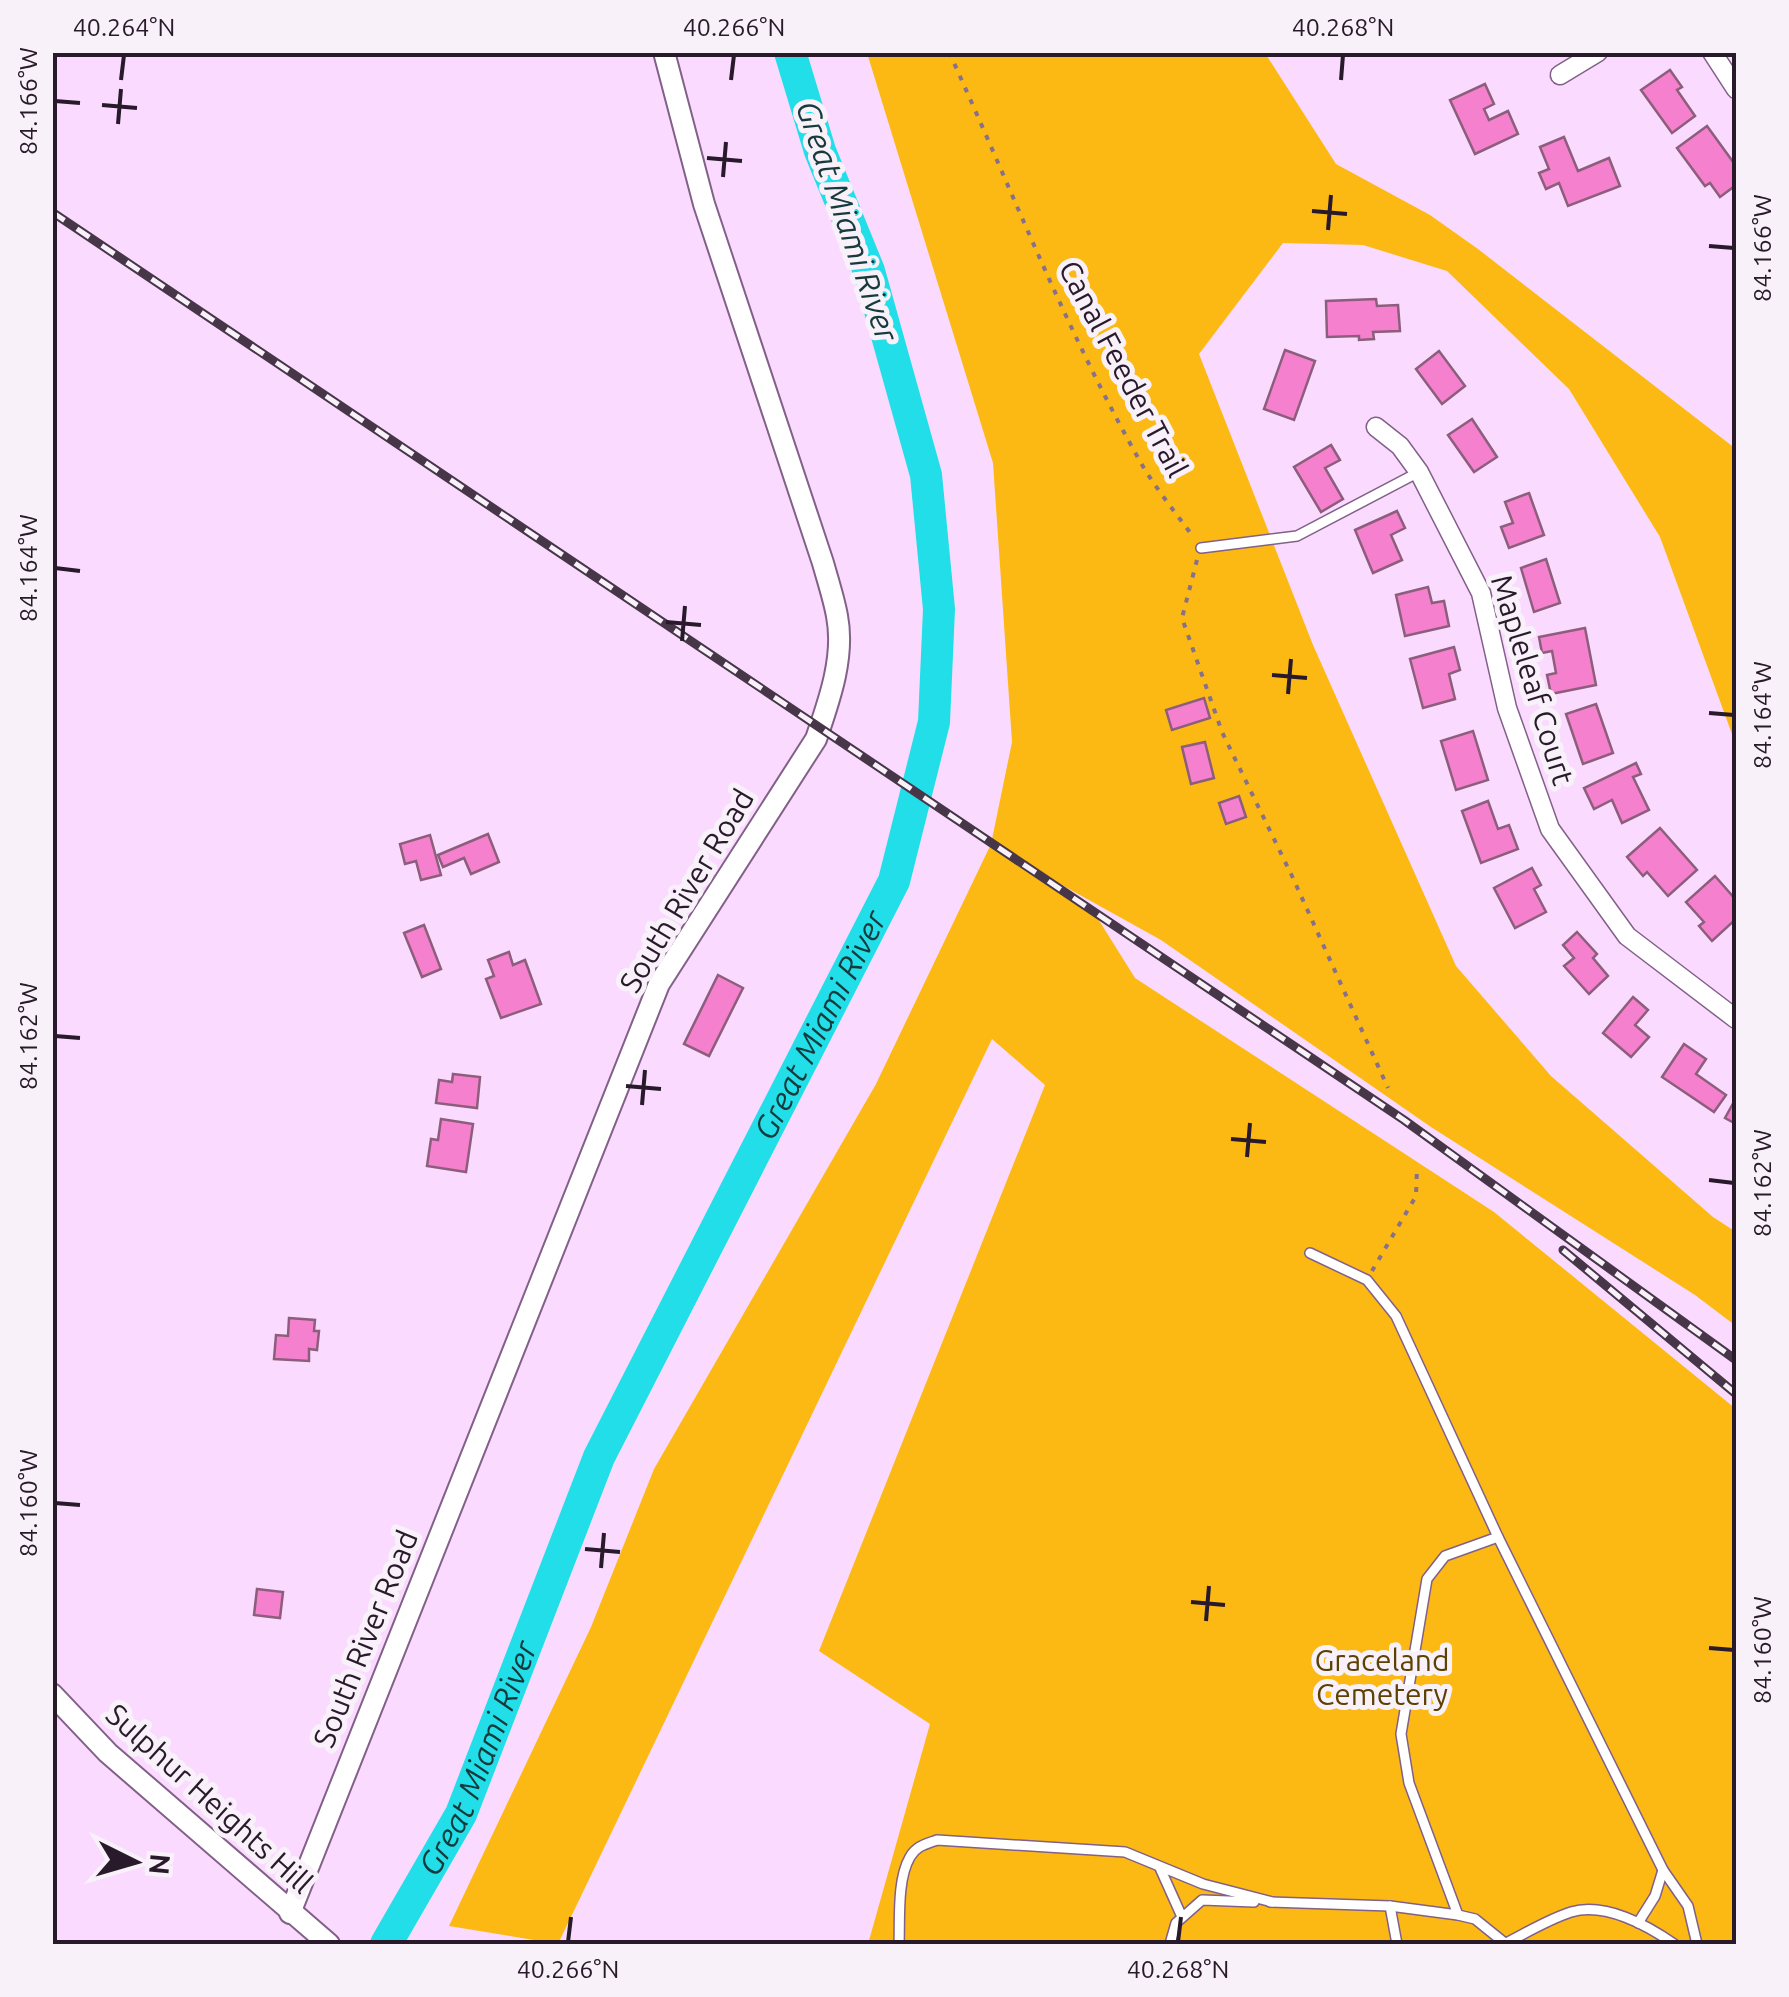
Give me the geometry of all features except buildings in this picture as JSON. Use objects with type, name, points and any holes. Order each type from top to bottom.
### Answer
[{"type":"street","name":"South River Road","points":[[290,1913],[659,984],[816,739],[830,698],[838,620],[823,563],[704,204],[664,52]]},
{"type":"street","points":[[1560,75],[1598,52]]},
{"type":"street","points":[[1712,52],[1736,89]]},
{"type":"street","name":"Mapleleaf Court","points":[[1376,427],[1400,446],[1419,472],[1480,593],[1506,708],[1550,829],[1628,936],[1736,1019]]},
{"type":"street","name":"Sulphur Heights Hill","points":[[52,1694],[108,1753],[326,1942]]},
{"type":"lane","points":[[1201,548],[1297,536],[1419,472]]},
{"type":"lane","points":[[1310,1253],[1367,1280],[1396,1316],[1498,1538],[1662,1870],[1688,1906],[1697,1944]]},
{"type":"lane","points":[[1458,1915],[1409,1783],[1400,1734],[1427,1580],[1445,1556],[1498,1538]]},
{"type":"lane","points":[[898,1944],[909,1857],[921,1845],[937,1840],[1125,1852],[1203,1884],[1272,1902]]},
{"type":"lane","points":[[1160,1868],[1182,1917]]},
{"type":"lane","points":[[1638,1922],[1655,1896],[1662,1870]]},
{"type":"lane","points":[[1170,1944],[1176,1923],[1202,1900],[1390,1906],[1458,1915],[1475,1918],[1506,1944],[1570,1913],[1591,1909],[1638,1922],[1674,1944]]},
{"type":"lane","points":[[1390,1906],[1397,1944]]},
{"type":"path","name":"Canal Feeder Trail","points":[[949,52],[1026,220],[1067,322],[1142,466],[1201,548]]},
{"type":"path","points":[[1201,548],[1182,618],[1222,732],[1388,1088]]},
{"type":"path","points":[[1367,1280],[1416,1196],[1418,1168]]},
{"type":"green space","name":"Graceland Cemetery","points":[[867,53],[1265,53],[1336,164],[1430,215],[1478,249],[1736,449],[1736,745],[1660,537],[1569,389],[1447,271],[1363,245],[1283,243],[1199,354],[1313,645],[1456,966],[1551,1076],[1713,1217],[1736,1232],[1736,1326],[1695,1295],[1431,1127],[1161,940],[1008,855],[1095,914],[1135,978],[1494,1212],[1736,1409],[1736,1944],[868,1944],[930,1724],[819,1651],[1045,1085],[992,1039],[558,1944],[449,1926],[591,1627],[654,1469],[876,1084],[991,844],[1012,742],[993,463]]},
{"type":"waterway","name":"Great Miami River","points":[[386,1944],[461,1814],[599,1457],[894,881],[934,722],[939,609],[926,475],[869,271],[820,151],[790,52]]},
{"type":"railway","points":[[52,212],[1404,1120],[1736,1360]]},
{"type":"railway","points":[[1563,1250],[1736,1394]]}]
